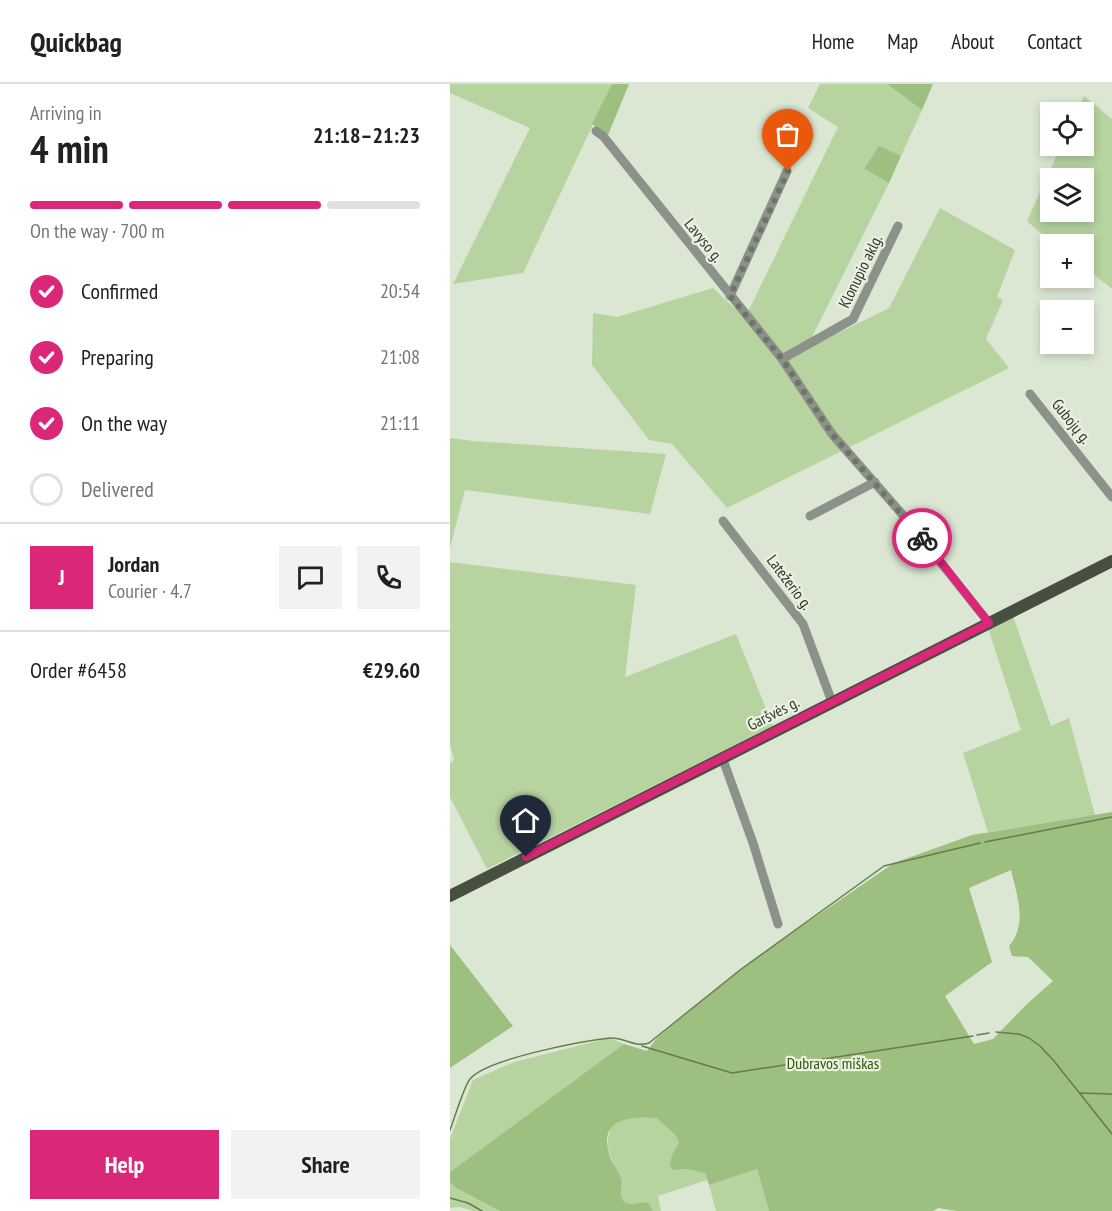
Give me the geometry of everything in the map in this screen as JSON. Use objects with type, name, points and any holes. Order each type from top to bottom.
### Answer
[{"type":"main road","name":"Garšvės g.","points":[[450,896],[1112,561]]},
{"type":"street","name":"Lavyso g.","points":[[596,131],[603,136],[782,359],[832,434],[875,482],[989,623]]},
{"type":"street","points":[[730,296],[788,171]]},
{"type":"street","name":"Klonupio aklg.","points":[[782,359],[853,319],[898,226]]},
{"type":"street","name":"Gubojų g.","points":[[1030,394],[1112,497]]},
{"type":"street","points":[[810,516],[875,482]]},
{"type":"street","name":"Latežerio g.","points":[[723,521],[803,624],[832,702]]},
{"type":"street","points":[[722,757],[753,843],[778,924]]},
{"type":"green space","points":[[450,84],[612,84],[523,273],[453,284],[530,128],[450,93]]},
{"type":"green space","points":[[612,84],[629,84],[608,135],[592,124]]},
{"type":"green space","points":[[820,84],[887,84],[922,110],[901,156],[879,147],[865,170],[889,183],[812,337],[816,344],[889,308],[940,208],[1015,250],[997,297],[1003,300],[986,339],[1009,368],[727,508],[672,444],[649,440],[592,365],[593,313],[617,317],[713,288],[745,318],[838,127],[808,108]]},
{"type":"green space","points":[[887,84],[933,84],[922,110]]},
{"type":"green space","points":[[1084,96],[1091,102],[1081,102]]},
{"type":"green space","points":[[1094,104],[1112,119],[1112,289],[1094,274],[1094,234],[1042,234],[1027,221],[1040,192],[1040,222],[1094,222],[1094,168],[1051,168],[1056,156],[1094,156]]},
{"type":"green space","points":[[879,146],[901,156],[889,183],[864,169]]},
{"type":"green space","points":[[450,438],[666,454],[650,514],[465,490],[450,548]]},
{"type":"green space","points":[[450,562],[636,585],[625,677],[736,634],[773,726],[487,869],[450,797],[450,763],[454,760],[450,744]]},
{"type":"green space","points":[[1013,616],[1051,726],[1069,718],[1095,815],[988,832],[963,753],[1021,730],[988,628]]},
{"type":"green space","name":"Dubravos miškas","points":[[1112,812],[1112,1211],[957,1211],[938,1208],[933,1211],[769,1211],[757,1169],[709,1185],[705,1173],[687,1169],[673,1170],[670,1165],[672,1155],[679,1142],[657,1118],[626,1119],[618,1122],[608,1135],[607,1144],[610,1157],[621,1179],[623,1201],[630,1204],[648,1202],[653,1211],[500,1211],[456,1188],[450,1182],[450,1172],[624,1044],[647,1051],[657,1038],[751,961],[894,863],[972,835]],"holes":[[[1011,870],[1020,919],[1015,937],[1009,946],[1012,956],[1028,957],[1053,981],[993,1039],[974,1044],[945,996],[992,962],[969,888]]]},
{"type":"green space","points":[[450,945],[513,1026],[450,1068]]},
{"type":"green space","points":[[609,1038],[624,1044],[450,1172],[450,1139],[473,1080],[514,1062]]},
{"type":"green space","points":[[634,1117],[657,1118],[676,1136],[679,1142],[672,1155],[676,1170],[687,1169],[705,1173],[707,1180],[658,1196],[661,1211],[653,1211],[648,1202],[630,1204],[623,1201],[619,1192],[621,1180],[607,1146],[610,1128],[617,1121]]},
{"type":"green space","points":[[757,1169],[769,1211],[716,1211],[709,1185]]},
{"type":"green space","points":[[450,1182],[456,1188],[500,1211],[450,1208]]},
{"type":"waterway","points":[[985,842],[1112,817]]},
{"type":"waterway","points":[[450,1130],[468,1083],[479,1072],[536,1052],[597,1040],[615,1038],[639,1044],[649,1043],[740,970],[884,866],[980,843]]},
{"type":"waterway","points":[[996,1032],[1019,1034],[1040,1046],[1112,1134]]},
{"type":"waterway","points":[[977,1035],[989,1033]]},
{"type":"waterway","points":[[642,1046],[732,1073],[973,1036]]},
{"type":"waterway","points":[[1080,1093],[1112,1094]]},
{"type":"waterway","points":[[450,1198],[468,1203],[482,1211]]},
{"type":"way so far","points":[[788,171],[730,296],[782,359],[832,434],[922,538]]},
{"type":"route","points":[[526,857],[989,623],[922,538]]}]
